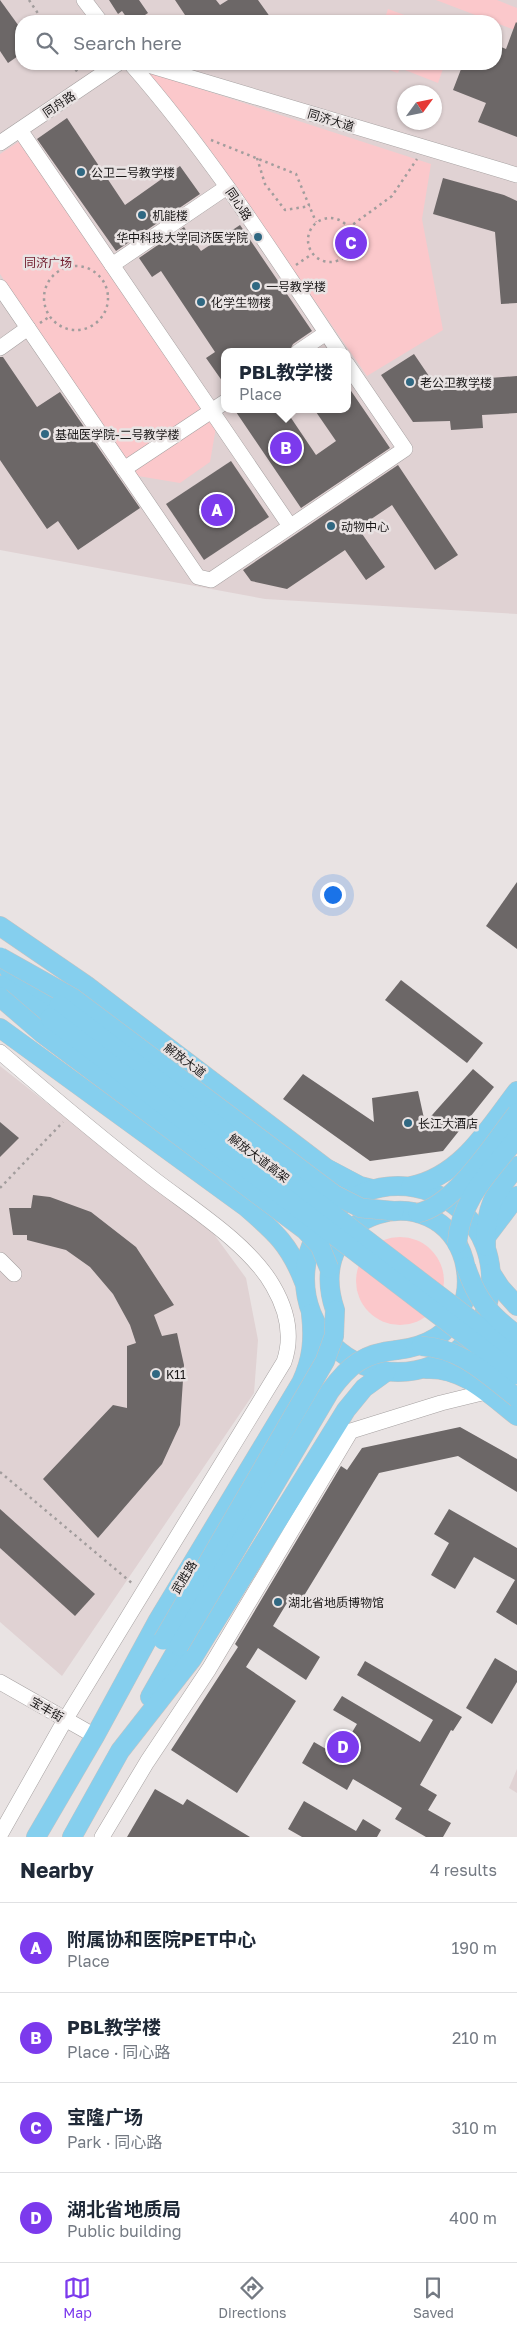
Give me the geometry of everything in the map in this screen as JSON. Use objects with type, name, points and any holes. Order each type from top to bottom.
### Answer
[{"type":"main road","name":"解放大道","points":[[0,926],[86,985],[326,1168],[360,1186],[372,1189]]},
{"type":"main road","points":[[0,957],[73,998],[335,1195],[361,1208],[418,1213],[430,1211],[457,1189],[517,1113]]},
{"type":"main road","name":"解放大道高架","points":[[0,964],[67,1011],[517,1355]]},
{"type":"main road","name":"解放大道高架","points":[[0,985],[50,1018],[517,1375]]},
{"type":"main road","points":[[0,997],[43,1034],[305,1230],[320,1246],[330,1268]]},
{"type":"main road","points":[[84,1089],[135,1022]]},
{"type":"main road","points":[[0,1028],[246,1207],[276,1233],[293,1256],[305,1283],[312,1314],[320,1330],[344,1355],[358,1364],[386,1372],[438,1369],[452,1372],[466,1378],[517,1416]]},
{"type":"main road","points":[[409,1186],[436,1178],[461,1161],[517,1092]]},
{"type":"main road","points":[[457,1244],[460,1220],[466,1205],[517,1138]]},
{"type":"main road","points":[[422,1370],[451,1356],[464,1346],[476,1331],[487,1305],[491,1273],[486,1242],[487,1212],[492,1200],[517,1166]]},
{"type":"main road","points":[[305,1283],[309,1251],[324,1222],[347,1200],[372,1189],[409,1186],[425,1190],[445,1199],[462,1211],[486,1242]]},
{"type":"main road","points":[[486,1242],[517,1196]]},
{"type":"main road","points":[[72,1837],[120,1751],[171,1643],[332,1347],[336,1323],[328,1282],[330,1268],[339,1243],[347,1232],[368,1217],[394,1211]]},
{"type":"main road","points":[[418,1213],[440,1225],[457,1244],[471,1284],[484,1306],[494,1317],[517,1335]]},
{"type":"main road","points":[[421,1346],[445,1331],[461,1308],[467,1281],[466,1267]]},
{"type":"main road","points":[[491,1273],[500,1287],[517,1306]]},
{"type":"main road","name":"武胜路","points":[[36,1837],[95,1736],[157,1622],[301,1383],[310,1365],[312,1314]]},
{"type":"main road","points":[[95,1736],[171,1643],[338,1380],[360,1360],[379,1351],[436,1346],[459,1354],[517,1398]]},
{"type":"main road","points":[[120,1751],[192,1659],[355,1396],[373,1380],[386,1372]]},
{"type":"street","points":[[84,0],[95,15]]},
{"type":"street","name":"同舟路","points":[[0,143],[108,70]]},
{"type":"street","name":"同心路","points":[[136,70],[186,130],[336,348]]},
{"type":"street","name":"同济大道","points":[[165,70],[517,175]]},
{"type":"street","points":[[20,130],[290,526]]},
{"type":"street","points":[[112,265],[227,187]]},
{"type":"street","points":[[0,288],[198,577],[211,580],[405,449],[351,370]]},
{"type":"street","points":[[0,348],[28,328]]},
{"type":"street","points":[[304,348],[326,333]]},
{"type":"street","points":[[124,470],[221,404]]},
{"type":"street","points":[[0,1052],[71,1114],[247,1253],[273,1286],[283,1307],[290,1347],[284,1362],[144,1594],[65,1720],[0,1835]]},
{"type":"street","points":[[0,1260],[14,1274]]},
{"type":"street","points":[[102,1837],[209,1669],[351,1431],[441,1403],[486,1392]]},
{"type":"street","name":"宝丰街","points":[[0,1682],[95,1736]]},
{"type":"path","points":[[28,0],[39,15]]},
{"type":"path","points":[[186,130],[296,174],[316,222]]},
{"type":"path","points":[[348,228],[392,196],[426,148]]},
{"type":"path","points":[[257,158],[265,184],[285,210],[310,206]]},
{"type":"path","points":[[323,219],[337,219],[348,228],[352,242],[346,256],[332,263],[317,259],[312,254],[308,248],[308,234],[316,222],[323,219]]},
{"type":"path","points":[[293,268],[312,254]]},
{"type":"path","points":[[73,265],[82,266],[97,273],[102,279],[108,295],[108,304],[105,312],[94,325],[87,329],[70,330],[62,328],[49,317],[45,309],[44,292],[51,277],[57,271],[73,265]]},
{"type":"path","points":[[0,1188],[71,1114]]},
{"type":"path","points":[[0,1472],[144,1594]]},
{"type":"shaded area","name":"华中科技大学同济医学院","points":[[0,0],[517,0],[517,614],[265,599],[0,550]]},
{"type":"shaded area","points":[[0,1066],[61,1114],[165,1187],[213,1233],[246,1278],[258,1340],[254,1393],[62,1676],[0,1622]]},
{"type":"shaded area","points":[[517,1769],[517,1793],[509,1788]]},
{"type":"green space","points":[[436,0],[497,0],[517,8],[517,31],[502,25],[502,15],[475,15]]},
{"type":"green space","points":[[388,9],[404,15],[386,15]]},
{"type":"green space","points":[[405,70],[443,70],[438,83]]},
{"type":"green space","points":[[145,71],[431,164],[422,219],[443,330],[367,376],[351,353],[351,348],[348,348],[201,137]]},
{"type":"green space","name":"同济广场","points":[[20,141],[216,427],[210,462],[180,483],[138,476],[0,274],[0,154]]},
{"type":"green space","points":[[400,1237],[417,1240],[425,1244],[437,1256],[441,1264],[444,1281],[441,1298],[437,1306],[425,1318],[417,1322],[400,1325],[383,1322],[375,1318],[363,1306],[359,1298],[356,1281],[359,1264],[363,1256],[375,1244],[383,1240]]},
{"type":"building","points":[[0,0],[15,21],[15,58],[8,63],[0,51]]},
{"type":"building","points":[[109,0],[139,0],[148,13],[145,15],[125,15],[122,11],[118,14]]},
{"type":"building","points":[[175,0],[216,0],[220,5],[228,0],[258,0],[269,15],[185,15]]},
{"type":"building","points":[[516,22],[517,137],[478,122],[486,103],[453,90],[461,70],[502,70],[502,47],[506,49]]},
{"type":"building","points":[[67,118],[125,205],[180,166],[200,194],[116,251],[37,139]]},
{"type":"building","points":[[443,178],[504,195],[517,201],[517,303],[501,304],[495,232],[433,214]]},
{"type":"building","points":[[240,225],[312,331],[293,344],[291,348],[221,348],[221,379],[206,358],[215,352],[161,271],[152,277],[139,258],[184,227],[201,251]]},
{"type":"building","points":[[414,354],[433,382],[517,376],[517,413],[482,415],[483,428],[451,430],[450,421],[413,422],[381,375]]},
{"type":"building","name":"基础医学院-二号教学楼","points":[[0,357],[3,357],[37,407],[60,392],[140,508],[78,550],[58,521],[47,529],[0,460]]},
{"type":"building","points":[[351,391],[390,448],[301,508],[237,413],[288,413],[316,455],[336,441],[317,413],[351,413]]},
{"type":"building","points":[[231,461],[269,517],[204,560],[166,504]]},
{"type":"building","points":[[398,465],[458,555],[435,570],[392,505],[358,528],[385,567],[366,580],[345,550],[287,589],[251,581],[243,570]]},
{"type":"building","points":[[517,882],[517,949],[486,926]]},
{"type":"building","points":[[401,980],[483,1043],[467,1063],[385,1000]]},
{"type":"building","points":[[473,1069],[494,1087],[443,1151],[370,1161],[283,1099],[303,1074],[374,1122],[372,1098],[418,1091],[425,1123]]},
{"type":"building","points":[[0,1122],[19,1138],[0,1157]]},
{"type":"building","name":"K11","points":[[33,1195],[50,1197],[91,1212],[136,1247],[174,1305],[154,1315],[162,1336],[177,1333],[184,1365],[180,1425],[162,1464],[98,1538],[43,1479],[113,1405],[127,1408],[127,1346],[136,1343],[130,1325],[113,1294],[90,1267],[66,1250],[27,1240],[27,1235],[13,1235],[9,1208],[31,1208]]},
{"type":"building","points":[[460,1427],[517,1459],[517,1492],[458,1456],[379,1473],[302,1599],[293,1593],[273,1626],[320,1657],[306,1680],[258,1648],[246,1667],[296,1701],[237,1793],[171,1750],[238,1647],[235,1644],[341,1466],[347,1470],[362,1448]]},
{"type":"building","points":[[0,1509],[95,1594],[75,1616],[0,1548]]},
{"type":"building","points":[[449,1509],[517,1548],[517,1625],[496,1612],[515,1580],[474,1557],[455,1589],[431,1575],[449,1543],[434,1534]]},
{"type":"building","points":[[495,1658],[517,1671],[517,1682],[492,1724],[466,1708]]},
{"type":"building","points":[[365,1661],[462,1717],[453,1731],[451,1730],[420,1785],[437,1795],[428,1810],[451,1823],[443,1837],[426,1837],[395,1819],[402,1808],[353,1779],[347,1790],[302,1763],[314,1742],[338,1756],[357,1724],[333,1710],[342,1696],[420,1742],[433,1720],[357,1675]]},
{"type":"building","points":[[155,1789],[183,1805],[187,1799],[250,1837],[127,1837]]},
{"type":"building","points":[[304,1801],[356,1831],[363,1819],[381,1830],[377,1837],[302,1837],[288,1829]]},
{"type":"place","name":"公卫二号教学楼","points":[[81,172]]},
{"type":"place","name":"机能楼","points":[[142,215]]},
{"type":"place","name":"华中科技大学同济医学院","points":[[258,237]]},
{"type":"place","name":"宝隆广场","points":[[351,243]]},
{"type":"place","name":"一号教学楼","points":[[256,286]]},
{"type":"place","name":"化学生物楼","points":[[201,302]]},
{"type":"place","name":"老公卫教学楼","points":[[410,382]]},
{"type":"place","name":"基础医学院-二号教学楼","points":[[45,434]]},
{"type":"place","name":"PBL教学楼","points":[[286,448]]},
{"type":"place","name":"附属协和医院PET中心","points":[[217,510]]},
{"type":"place","name":"动物中心","points":[[331,526]]},
{"type":"place","name":"长江大酒店","points":[[408,1123]]},
{"type":"place","name":"K11","points":[[156,1374]]},
{"type":"place","name":"湖北省地质博物馆","points":[[278,1602]]},
{"type":"place","name":"湖北省地质局","points":[[343,1747]]}]
